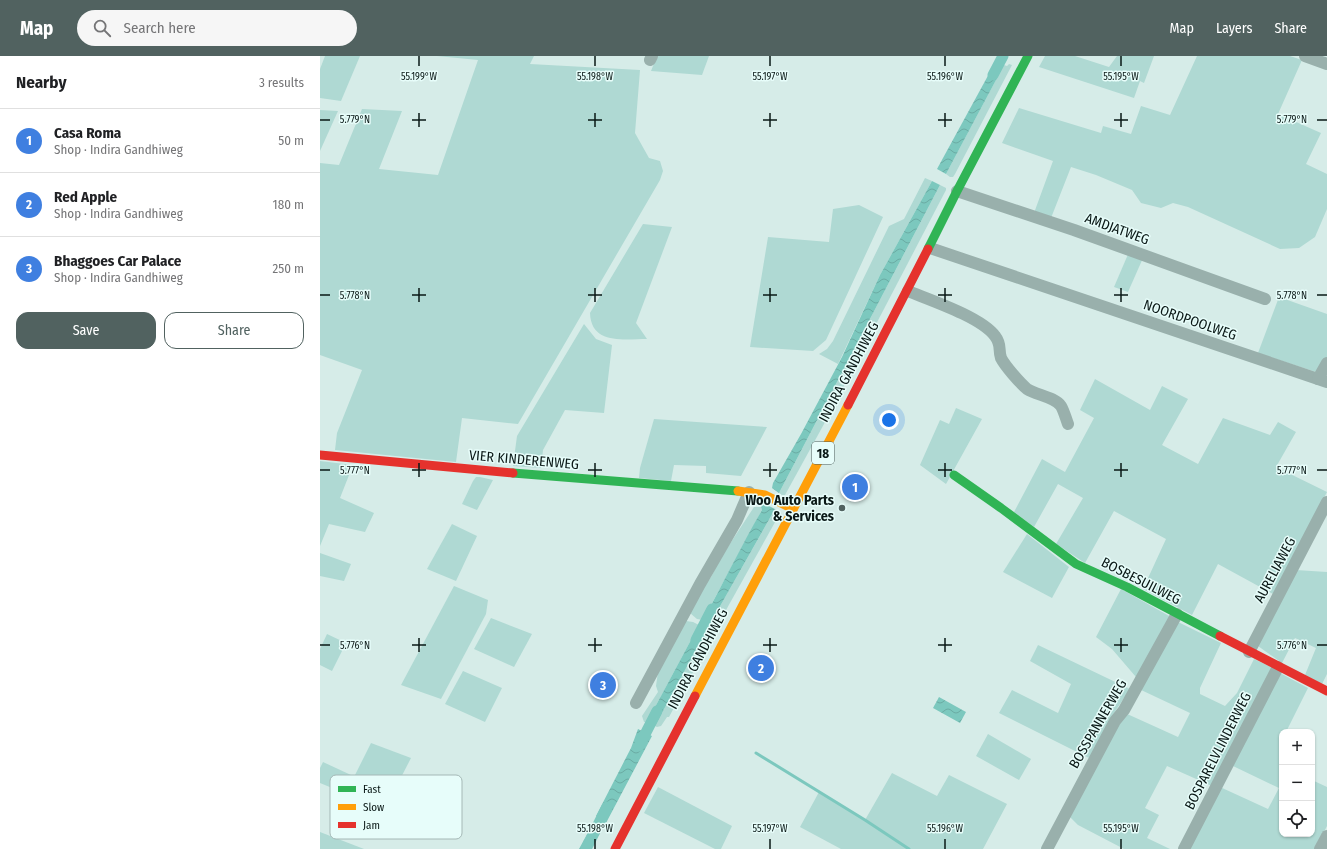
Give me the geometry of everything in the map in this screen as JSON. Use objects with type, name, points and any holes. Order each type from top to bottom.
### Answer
[{"type":"street","name":"INDIRA GANDHIWEG","points":[[614,849],[908,291],[1028,56]]},
{"type":"street","points":[[1305,56],[1327,64]]},
{"type":"street","name":"AMDJATWEG","points":[[958,191],[1074,230],[1265,299]]},
{"type":"street","name":"NOORDPOOLWEG","points":[[930,248],[1323,381]]},
{"type":"street","points":[[908,291],[956,311],[988,329],[1000,344],[1001,357],[1004,364],[1027,389],[1045,396],[1061,405],[1068,424]]},
{"type":"street","points":[[1323,381],[1327,363]]},
{"type":"street","name":"VIER KINDERENWEG","points":[[320,455],[535,475],[749,492],[765,494],[793,509]]},
{"type":"street","name":"BOSBESUILWEG","points":[[954,476],[1001,508],[1076,564],[1127,587],[1249,652],[1327,691]]},
{"type":"street","points":[[636,703],[700,584],[737,520],[749,492]]},
{"type":"street","name":"AURELIAWEG","points":[[1249,652],[1327,502]]},
{"type":"street","name":"BOSSPANNERWEG","points":[[1047,849],[1115,721],[1124,710],[1176,614]]},
{"type":"street","name":"BOSPARELVLINDERWEG","points":[[1184,849],[1278,666]]},
{"type":"street","points":[[1320,849],[1327,836]]},
{"type":"shaded area","points":[[325,56],[360,56],[341,101],[320,98],[320,69]]},
{"type":"shaded area","points":[[437,56],[534,56],[530,64],[640,70],[635,133],[649,158],[660,161],[663,171],[660,180],[518,424],[462,418],[456,462],[335,450],[337,433],[362,370],[320,355],[320,163],[339,165],[362,109],[402,111],[379,169],[438,175],[478,60]]},
{"type":"shaded area","points":[[657,56],[709,56],[702,75],[651,71]]},
{"type":"shaded area","points":[[1045,56],[1075,56],[1109,67],[1117,56],[1154,56],[1144,83],[1140,81],[1134,98],[1039,67]]},
{"type":"shaded area","points":[[1197,56],[1290,56],[1302,60],[1278,114],[1321,133],[1306,164],[1327,174],[1327,209],[1315,237],[1299,248],[1280,249],[1188,207],[1173,203],[1161,208],[1141,203],[1132,190],[1096,175],[1071,167],[1051,218],[1034,213],[1053,161],[1002,143],[1019,108],[1101,133],[1103,126],[1131,134],[1141,106],[1170,115]]},
{"type":"shaded area","points":[[1009,64],[1012,65],[955,174],[953,177],[950,177],[946,174],[1004,65],[1007,66]]},
{"type":"shaded area","points":[[320,110],[338,111],[320,151]]},
{"type":"shaded area","points":[[925,178],[932,181],[880,275],[838,364],[819,354],[827,349],[833,341],[889,226],[904,219]]},
{"type":"shaded area","points":[[940,185],[946,188],[946,190],[824,424],[785,495],[782,495],[779,493]]},
{"type":"shaded area","points":[[859,205],[883,217],[826,340],[813,351],[750,347],[768,237],[829,242],[833,209]]},
{"type":"shaded area","points":[[643,224],[672,227],[636,323],[647,339],[610,338],[596,331],[592,323],[590,313]]},
{"type":"shaded area","points":[[1129,252],[1143,258],[1128,292],[1114,287]]},
{"type":"shaded area","points":[[1279,297],[1327,314],[1327,357],[1316,372],[1258,353]]},
{"type":"shaded area","points":[[584,324],[596,339],[612,345],[604,413],[565,410],[543,450],[541,468],[513,466],[517,436]]},
{"type":"shaded area","points":[[1095,379],[1150,410],[1162,386],[1188,399],[1162,445],[1198,464],[1223,418],[1270,435],[1278,422],[1296,432],[1276,467],[1327,492],[1273,594],[1218,564],[1192,615],[1143,589],[1166,539],[1114,511],[1085,563],[1056,544],[1083,498],[1058,484],[1034,527],[1014,512],[1042,459],[1065,472],[1094,418],[1080,410]]},
{"type":"shaded area","points":[[956,408],[982,419],[946,484],[920,465],[940,420],[949,424]]},
{"type":"shaded area","points":[[654,419],[767,427],[741,476],[706,473],[706,466],[674,465],[671,481],[639,478],[640,468]]},
{"type":"shaded area","points":[[320,461],[353,465],[340,498],[374,513],[365,532],[329,524],[320,546]]},
{"type":"shaded area","points":[[476,477],[493,480],[477,510],[462,504]]},
{"type":"shaded area","points":[[754,507],[761,507],[762,510],[703,620],[697,619],[690,613],[700,592],[711,577],[720,559]]},
{"type":"shaded area","points":[[775,509],[779,511],[779,515],[716,628],[710,624]]},
{"type":"shaded area","points":[[452,524],[477,536],[456,581],[427,569]]},
{"type":"shaded area","points":[[1027,534],[1069,567],[1052,598],[1003,572]]},
{"type":"shaded area","points":[[320,553],[351,564],[344,581],[320,576]]},
{"type":"shaded area","points":[[1296,570],[1327,572],[1327,674],[1322,684],[1305,675],[1316,648],[1295,638],[1282,663],[1258,646]]},
{"type":"shaded area","points":[[454,586],[488,600],[486,614],[441,699],[401,685]]},
{"type":"shaded area","points":[[1121,589],[1171,617],[1136,677],[1112,649],[1096,637]]},
{"type":"shaded area","points":[[491,618],[532,634],[514,667],[474,649]]},
{"type":"shaded area","points":[[686,621],[699,625],[647,722],[644,722],[642,716],[658,692],[656,686],[658,672]]},
{"type":"shaded area","points":[[1178,622],[1221,643],[1200,688],[1200,694],[1225,706],[1237,693],[1254,659],[1273,668],[1212,786],[1167,766],[1145,808],[1159,815],[1147,838],[1170,849],[1124,849],[1078,825],[1069,816],[1125,713],[1178,737],[1190,713],[1139,689]]},
{"type":"shaded area","points":[[707,629],[714,633],[669,717],[667,717],[661,726],[655,726]]},
{"type":"shaded area","points":[[327,634],[346,643],[332,671],[320,665],[320,649]]},
{"type":"shaded area","points":[[1038,645],[1130,689],[1112,716],[1091,759],[999,713],[1012,690],[1058,713],[1071,684],[1030,661]]},
{"type":"shaded area","points":[[463,671],[502,688],[485,722],[445,704]]},
{"type":"shaded area","points":[[1280,673],[1308,688],[1288,729],[1279,729],[1279,788],[1233,766]]},
{"type":"shaded area","points":[[988,734],[1031,759],[1019,780],[976,756]]},
{"type":"shaded area","points":[[371,743],[411,758],[402,775],[355,775]]},
{"type":"shaded area","points":[[323,762],[351,775],[330,775],[330,787],[320,783],[320,768]]},
{"type":"shaded area","points":[[892,773],[937,796],[949,775],[1007,804],[983,849],[841,849],[800,827],[819,792],[865,820]]},
{"type":"shaded area","points":[[1315,781],[1327,787],[1327,826],[1315,849],[1190,849],[1220,787],[1268,809],[1279,788],[1279,837],[1315,837]]},
{"type":"shaded area","points":[[658,787],[732,826],[721,849],[715,849],[644,813]]},
{"type":"shaded area","points":[[320,832],[330,836],[330,839],[338,839],[364,849],[320,849]]},
{"type":"water","points":[[996,61],[1004,65],[946,174],[937,169]]},
{"type":"water","points":[[932,181],[940,185],[779,493],[772,488],[773,483],[842,357],[880,275]]},
{"type":"water","points":[[765,504],[775,509],[710,624],[703,620],[762,510],[762,505]]},
{"type":"water","points":[[699,625],[707,629],[655,726],[647,722]]},
{"type":"water","points":[[939,697],[966,712],[960,723],[933,708]]},
{"type":"water","points":[[638,729],[652,736],[606,823],[596,816],[631,748]]},
{"type":"water","points":[[591,827],[600,833],[590,849],[579,849]]},
{"type":"waterway","points":[[993,75],[1003,56]]},
{"type":"waterway","points":[[696,640],[712,609]]},
{"type":"waterway","points":[[639,746],[657,711]]},
{"type":"waterway","points":[[756,753],[909,849]]},
{"type":"waterway","points":[[586,849],[607,807]]},
{"type":"traffic: fast","points":[[928,249],[1028,56]]},
{"type":"traffic: fast","points":[[513,473],[738,491]]},
{"type":"traffic: fast","points":[[954,475],[1076,564],[1127,587],[1220,636]]},
{"type":"traffic: slow","points":[[695,696],[848,405]]},
{"type":"traffic: slow","points":[[738,491],[765,495],[793,509]]},
{"type":"traffic: jam","points":[[848,405],[928,249]]},
{"type":"traffic: jam","points":[[320,455],[513,473]]},
{"type":"traffic: jam","points":[[1220,636],[1327,691]]},
{"type":"traffic: jam","points":[[615,849],[695,696]]},
{"type":"place","name":"Casa Roma","points":[[855,487]]},
{"type":"place","name":"Woo Auto Parts & Services","points":[[842,508]]},
{"type":"place","name":"Red Apple","points":[[761,668]]},
{"type":"place","name":"Bhaggoes Car Palace","points":[[603,685]]}]
